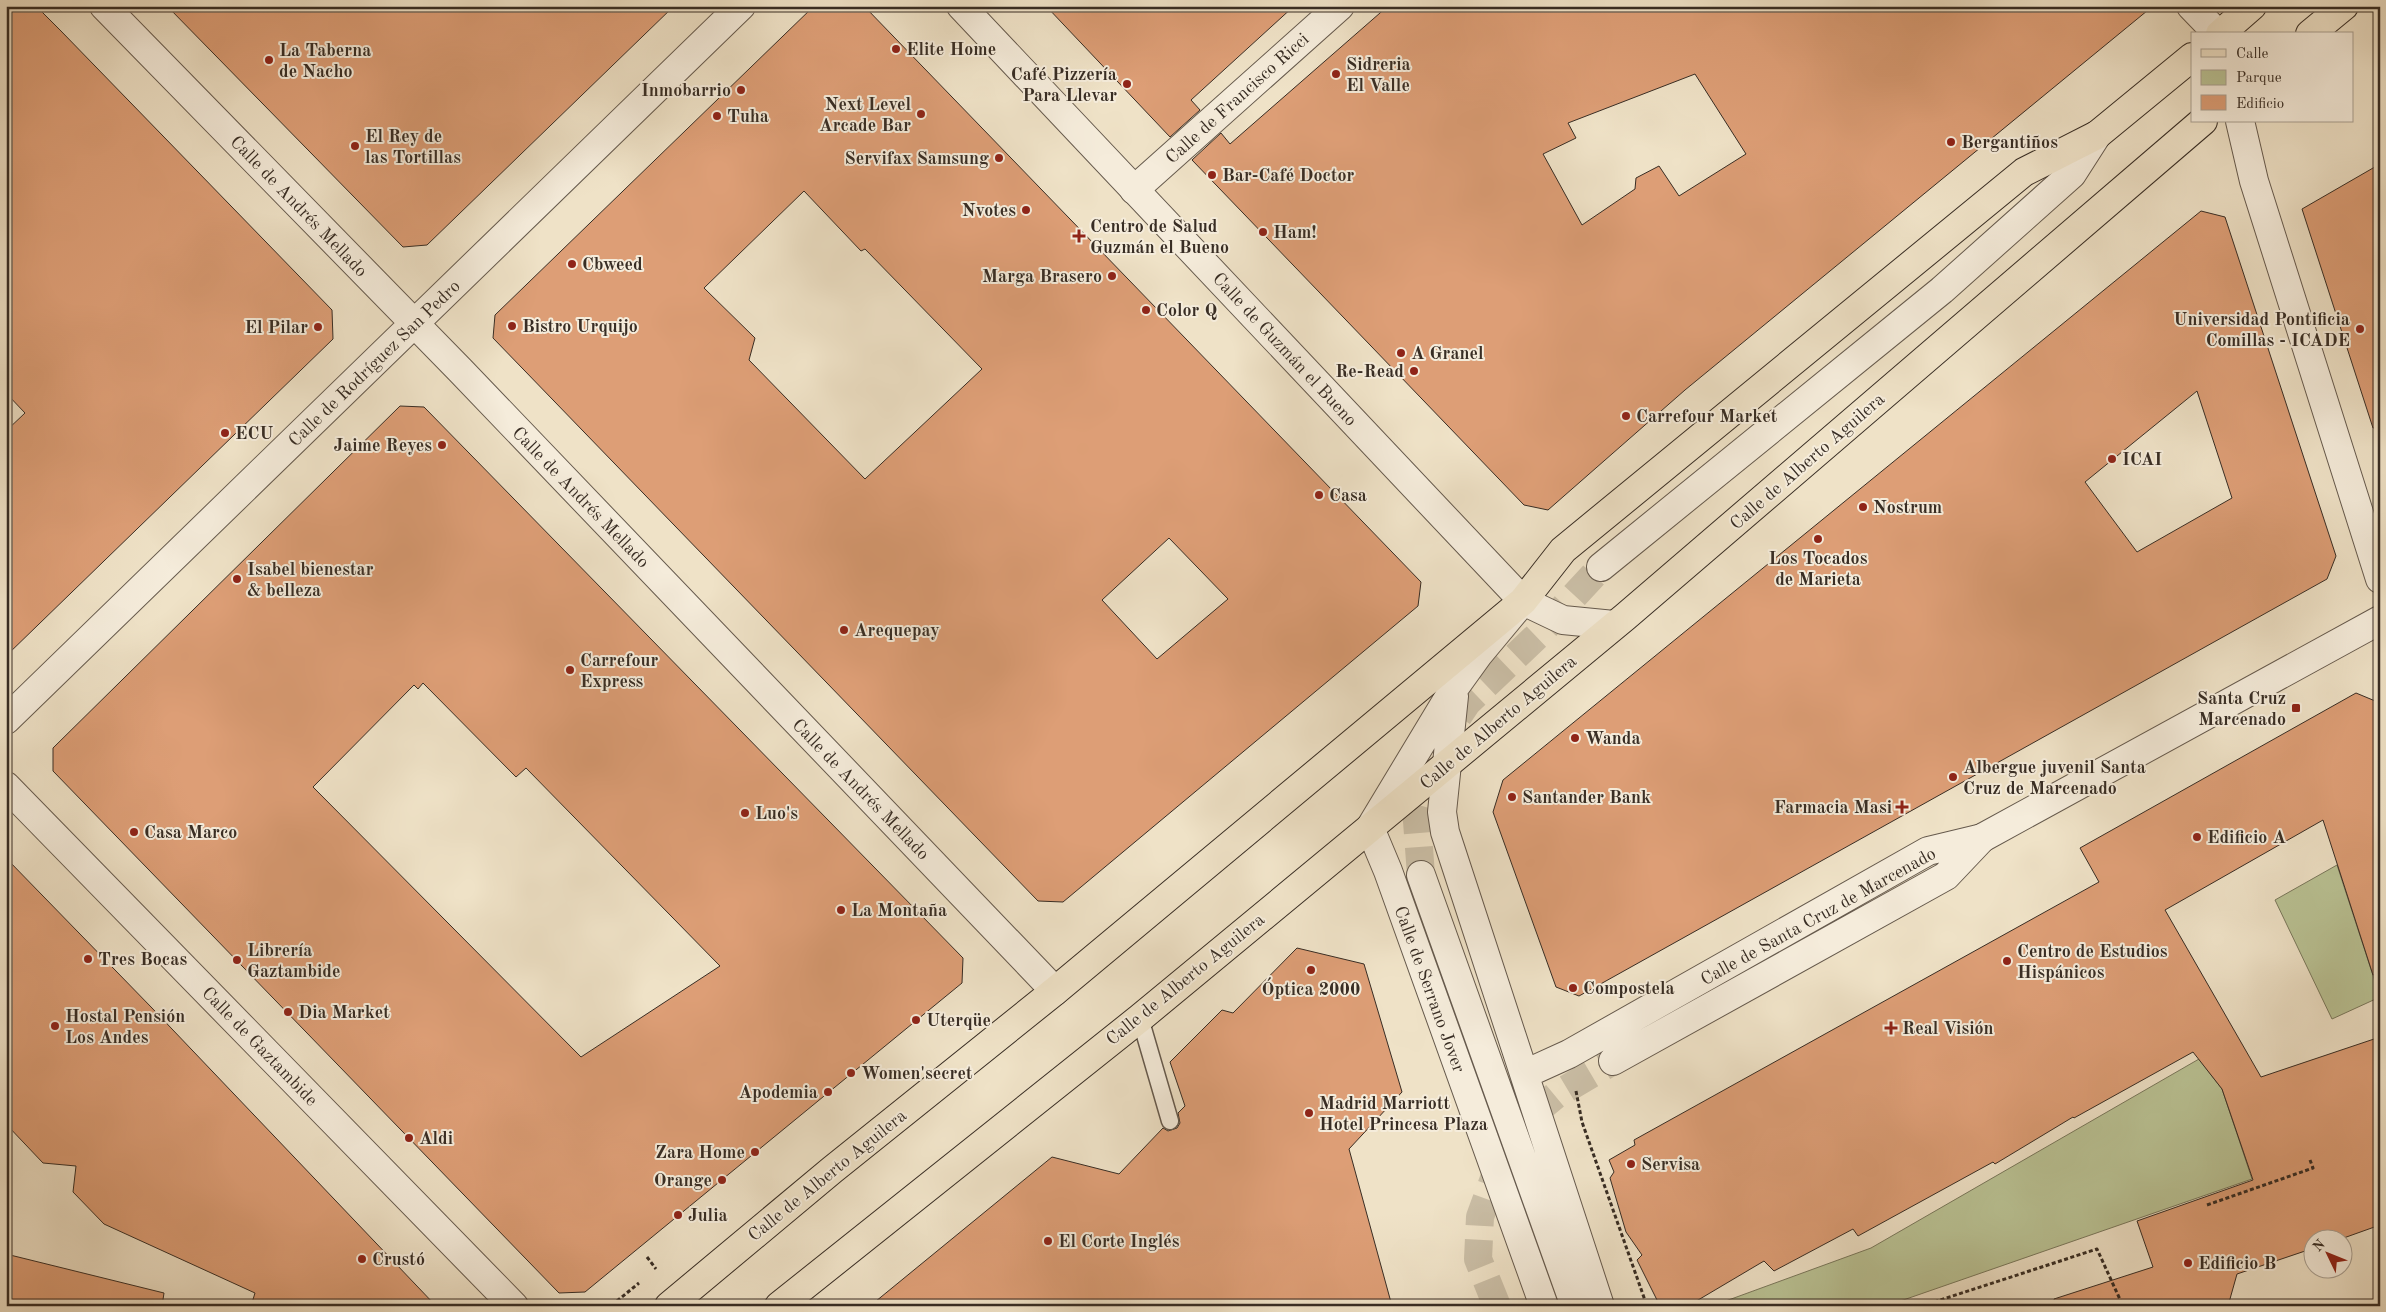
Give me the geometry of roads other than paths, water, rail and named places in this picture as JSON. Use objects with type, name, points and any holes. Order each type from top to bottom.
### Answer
[{"type":"main road","points":[[2221,32],[2252,6]]},
{"type":"main road","points":[[2312,32],[2344,6]]},
{"type":"main road","name":"Calle de Alberto Aguilera","points":[[669,1306],[832,1170],[1055,991],[1522,601],[1563,550],[2024,172],[2097,135],[2191,58]]},
{"type":"main road","name":"Calle de Alberto Aguilera","points":[[779,1306],[1140,1018],[1446,766],[1614,625],[2202,122]]},
{"type":"street","name":"Calle de Andrés Mellado","points":[[104,6],[414,324],[1055,991]]},
{"type":"street","name":"Calle de Rodríguez San Pedro","points":[[6,720],[741,6]]},
{"type":"street","name":"Calle de Guzmán el Bueno","points":[[961,6],[1522,601],[1563,620],[1614,625]]},
{"type":"street","name":"Calle de Francisco Ricci","points":[[1134,190],[1340,6]]},
{"type":"street","points":[[2191,6],[2217,32]]},
{"type":"street","points":[[2240,122],[2251,174],[2380,579]]},
{"type":"street","name":"Calle de Alberto Aguilera","points":[[1601,567],[1942,290],[2072,174],[2097,135]]},
{"type":"street","points":[[1370,828],[1455,687],[1478,655],[1522,601]]},
{"type":"street","name":"Calle de Santa Cruz de Marcenado","points":[[1525,1074],[1569,1054],[1928,851],[1982,838],[2380,620]]},
{"type":"street","points":[[1455,687],[1442,812],[1445,832],[1600,1306]]},
{"type":"street","name":"Calle de Gaztambide","points":[[6,786],[514,1306]]},
{"type":"street","name":"Calle de Serrano Jover","points":[[1370,828],[1391,880],[1544,1306]]},
{"type":"street","name":"Calle de Santa Cruz de Marcenado","points":[[1613,1061],[1946,876],[1982,838]]},
{"type":"street","name":"Calle de Serrano Jover","points":[[1421,875],[1574,1306]]},
{"type":"lane","points":[[1140,1018],[1170,1121]]},
{"type":"tunnel","points":[[1421,875],[1417,821],[1437,748],[1467,703],[1539,634],[1601,567]]},
{"type":"tunnel","points":[[1497,1306],[1478,1259],[1480,1217],[1501,1159],[1539,1109],[1556,1095],[1613,1061]]},
{"type":"place","name":"Elite Home","points":[[896,49]]},
{"type":"place","name":"La Taberna de Nacho","points":[[269,60]]},
{"type":"place","name":"Sidreria El Valle","points":[[1336,74]]},
{"type":"place","name":"Café Pizzería Para Llevar","points":[[1127,84]]},
{"type":"place","name":"Inmobarrio","points":[[741,90]]},
{"type":"place","name":"Next Level Arcade Bar","points":[[921,114]]},
{"type":"place","name":"Tuha","points":[[717,116]]},
{"type":"place","name":"Bergantiños","points":[[1951,142]]},
{"type":"place","name":"El Rey de las Tortillas","points":[[355,146]]},
{"type":"place","name":"Servifax Samsung","points":[[999,158]]},
{"type":"place","name":"Bar-Café Doctor","points":[[1212,175]]},
{"type":"place","name":"Nvotes","points":[[1026,210]]},
{"type":"place","name":"Ham!","points":[[1263,232]]},
{"type":"place","name":"Centro de Salud Guzmán el Bueno","points":[[1079,236]]},
{"type":"place","name":"Cbweed","points":[[572,264]]},
{"type":"place","name":"Marga Brasero","points":[[1112,276]]},
{"type":"place","name":"Color Q","points":[[1146,310]]},
{"type":"place","name":"Bistro Urquijo","points":[[512,326]]},
{"type":"place","name":"El Pilar","points":[[318,327]]},
{"type":"place","name":"Universidad Pontificia Comillas - ICADE","points":[[2360,329]]},
{"type":"place","name":"A Granel","points":[[1401,353]]},
{"type":"place","name":"Re-Read","points":[[1414,371]]},
{"type":"place","name":"Carrefour Market","points":[[1626,416]]},
{"type":"place","name":"ECU","points":[[225,433]]},
{"type":"place","name":"Jaime Reyes","points":[[442,445]]},
{"type":"place","name":"ICAI","points":[[2112,459]]},
{"type":"place","name":"Casa","points":[[1319,495]]},
{"type":"place","name":"Nostrum","points":[[1863,507]]},
{"type":"place","name":"Los Tocados de Marieta","points":[[1818,539]]},
{"type":"place","name":"Isabel bienestar & belleza","points":[[237,579]]},
{"type":"place","name":"Arequepay","points":[[844,630]]},
{"type":"place","name":"Carrefour Express","points":[[570,670]]},
{"type":"place","name":"Santa Cruz Marcenado","points":[[2296,708]]},
{"type":"place","name":"Wanda","points":[[1575,738]]},
{"type":"place","name":"Albergue juvenil Santa Cruz de Marcenado","points":[[1953,777]]},
{"type":"place","name":"Santander Bank","points":[[1512,797]]},
{"type":"place","name":"Farmacia Masi","points":[[1902,807]]},
{"type":"place","name":"Luo's","points":[[745,813]]},
{"type":"place","name":"Casa Marco","points":[[134,832]]},
{"type":"place","name":"Edificio A","points":[[2197,837]]},
{"type":"place","name":"La Montaña","points":[[841,910]]},
{"type":"place","name":"Tres Bocas","points":[[88,959]]},
{"type":"place","name":"Librería Gaztambide","points":[[237,960]]},
{"type":"place","name":"Centro de Estudios Hispánicos","points":[[2007,961]]},
{"type":"place","name":"Óptica 2000","points":[[1311,970]]},
{"type":"place","name":"Compostela","points":[[1573,988]]},
{"type":"place","name":"Dia Market","points":[[288,1012]]},
{"type":"place","name":"Uterqüe","points":[[916,1020]]},
{"type":"place","name":"Hostal Pensión Los Andes","points":[[55,1026]]},
{"type":"place","name":"Real Visión","points":[[1891,1028]]},
{"type":"place","name":"Women'secret","points":[[851,1073]]},
{"type":"place","name":"Apodemia","points":[[828,1092]]},
{"type":"place","name":"Madrid Marriott Hotel Princesa Plaza","points":[[1309,1113]]},
{"type":"place","name":"Aldi","points":[[409,1138]]},
{"type":"place","name":"Zara Home","points":[[755,1152]]},
{"type":"place","name":"Servisa","points":[[1631,1164]]},
{"type":"place","name":"Orange","points":[[722,1180]]},
{"type":"place","name":"Julia","points":[[678,1215]]},
{"type":"place","name":"El Corte Inglés","points":[[1048,1241]]},
{"type":"place","name":"Crustó","points":[[362,1259]]},
{"type":"place","name":"Edificio B","points":[[2188,1263]]}]
